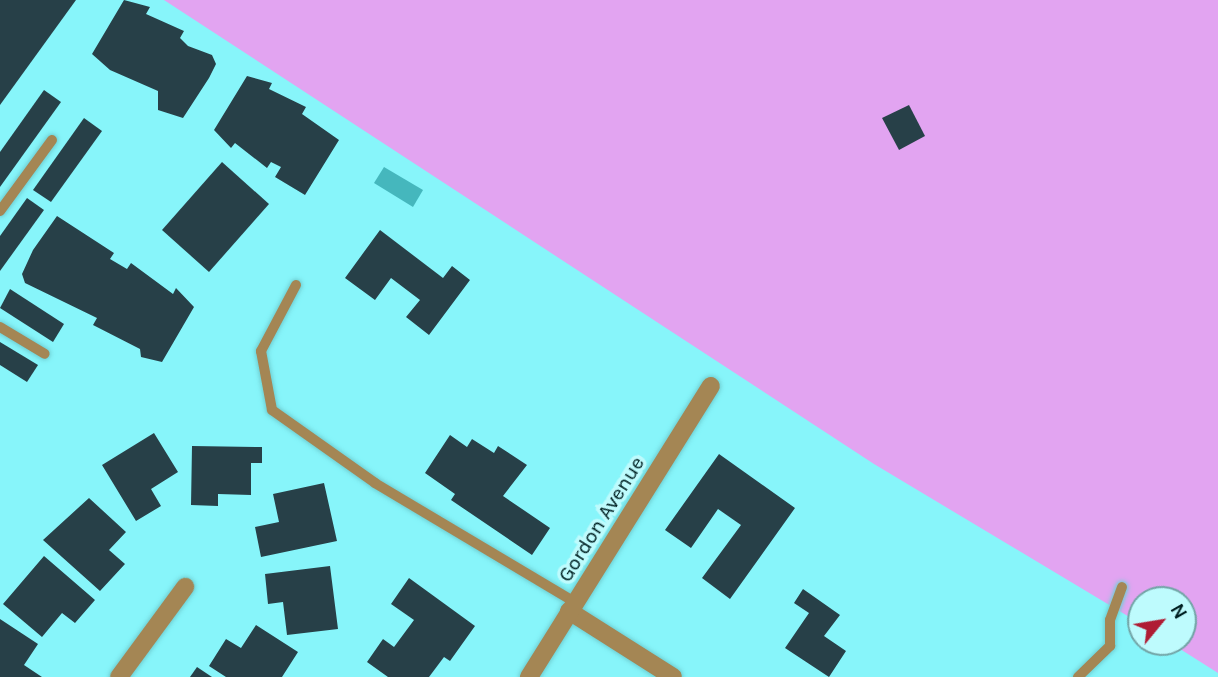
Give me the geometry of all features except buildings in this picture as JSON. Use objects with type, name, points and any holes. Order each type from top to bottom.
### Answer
[{"type":"street","name":"Gordon Avenue","points":[[529,677],[712,386]]},
{"type":"street","points":[[118,677],[185,587]]},
{"type":"street","points":[[572,607],[673,677]]},
{"type":"lane","points":[[0,211],[52,140]]},
{"type":"lane","points":[[296,285],[261,351],[272,410],[376,483],[572,607]]},
{"type":"lane","points":[[0,327],[45,354]]},
{"type":"lane","points":[[1078,677],[1110,646],[1110,620],[1122,587]]},
{"type":"shaded area","points":[[164,0],[1218,0],[1218,673],[1191,656],[1197,656],[1197,586],[1127,586],[1127,616],[874,464]]},
{"type":"water","points":[[384,167],[423,190],[413,207],[374,183]]}]
